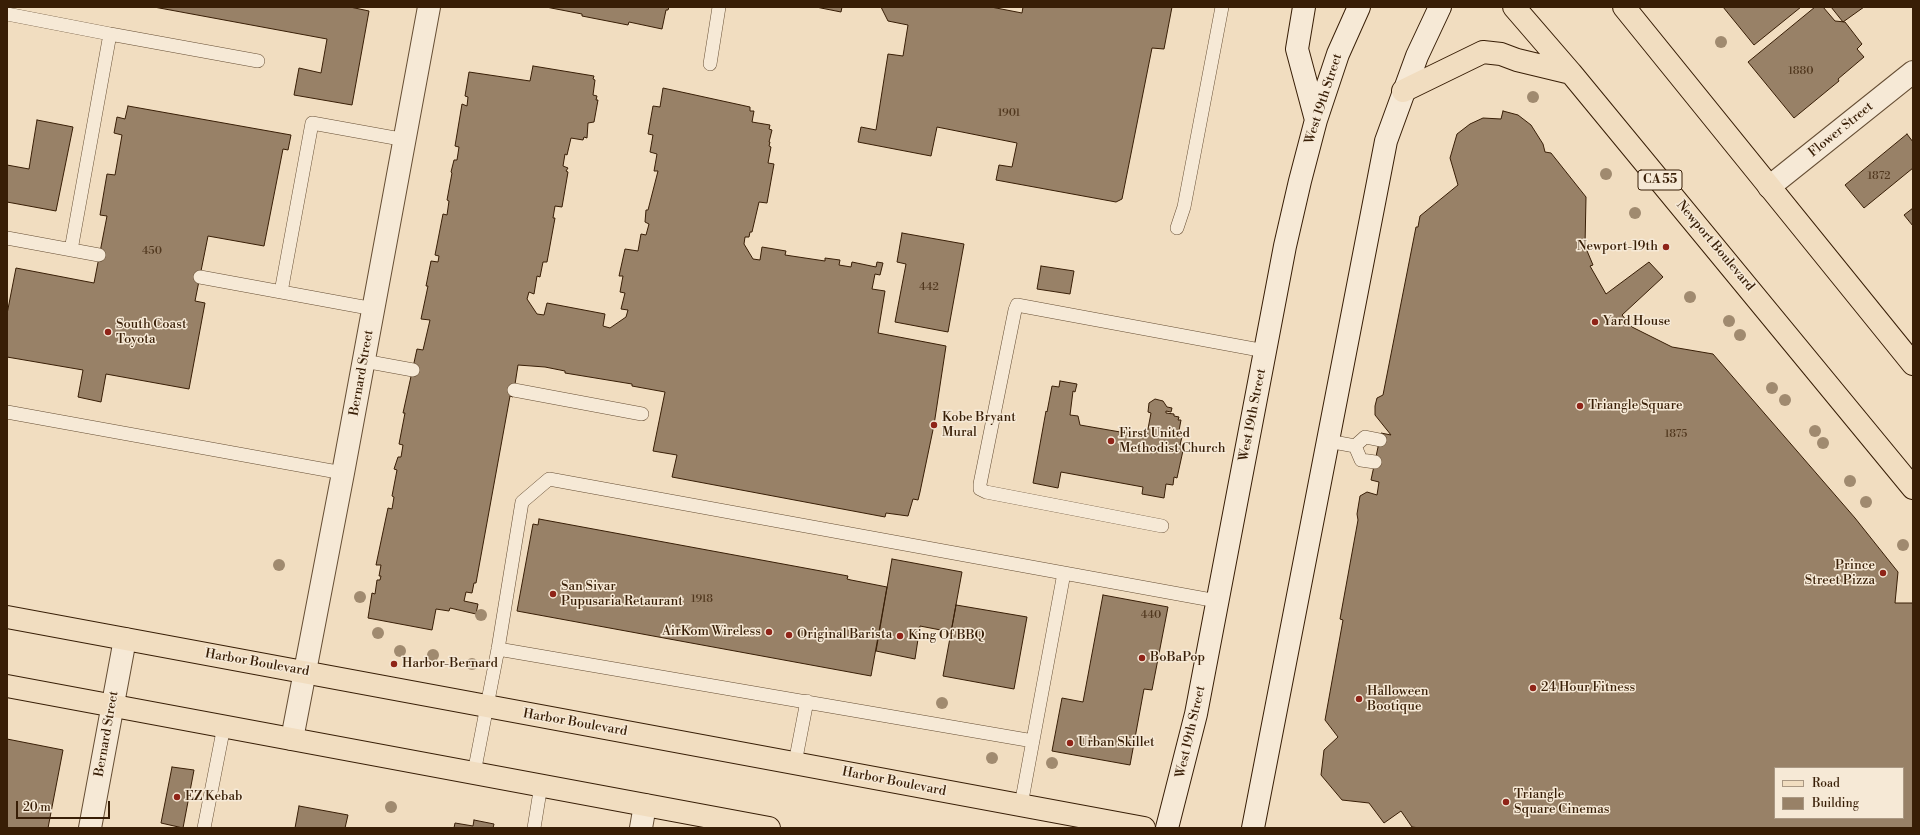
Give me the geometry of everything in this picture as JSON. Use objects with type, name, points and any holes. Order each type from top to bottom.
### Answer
[{"type":"main road","name":"Bernard Street","points":[[292,739],[406,140],[429,7]]},
{"type":"main road","points":[[1304,7],[1297,49],[1316,120]]},
{"type":"main road","name":"West 19th Street","points":[[1167,828],[1196,714],[1265,351],[1298,188],[1316,120],[1338,54],[1359,7]]},
{"type":"main road","points":[[1253,828],[1386,141],[1417,56],[1440,7]]},
{"type":"main road","name":"Newport Boulevard","points":[[1514,7],[1572,73],[1913,488]]},
{"type":"main road","points":[[1624,7],[1913,364]]},
{"type":"main road","points":[[1403,91],[1483,52],[1501,54],[1517,60],[1572,73]]},
{"type":"main road","name":"Flower Street","points":[[1769,187],[1913,72]]},
{"type":"main road","name":"Harbor Boulevard","points":[[7,617],[1144,828]]},
{"type":"main road","name":"Bernard Street","points":[[90,828],[125,639]]},
{"type":"main road","points":[[7,686],[769,828]]},
{"type":"main road","points":[[641,828],[645,805]]},
{"type":"lane","points":[[710,64],[719,7]]},
{"type":"lane","points":[[1177,228],[1184,207],[1222,7]]},
{"type":"lane","points":[[7,14],[258,61]]},
{"type":"lane","points":[[71,250],[110,34]]},
{"type":"lane","points":[[281,292],[312,123],[406,140]]},
{"type":"lane","points":[[7,238],[99,255]]},
{"type":"lane","points":[[200,277],[374,309]]},
{"type":"lane","points":[[1162,526],[986,492],[980,489],[987,446],[1017,305],[1265,351]]},
{"type":"lane","points":[[364,361],[413,370]]},
{"type":"lane","points":[[514,390],[642,414]]},
{"type":"lane","points":[[7,412],[343,474]]},
{"type":"lane","points":[[1355,446],[1365,437],[1380,440]]},
{"type":"lane","points":[[1328,441],[1355,446]]},
{"type":"lane","points":[[1355,446],[1361,460],[1375,462]]},
{"type":"lane","points":[[474,773],[498,648],[522,502],[549,479],[1217,601]]},
{"type":"lane","points":[[1021,805],[1064,573]]},
{"type":"lane","points":[[498,648],[1033,741]]},
{"type":"lane","points":[[795,763],[807,701]]},
{"type":"lane","points":[[204,828],[224,726]]},
{"type":"lane","points":[[534,828],[541,785]]},
{"type":"building","points":[[154,7],[350,7],[369,11],[352,105],[294,95],[299,68],[321,73],[327,39]]},
{"type":"building","points":[[546,7],[669,7],[668,10],[666,10],[662,29],[629,22],[628,25]]},
{"type":"building","points":[[816,7],[842,7],[841,12]]},
{"type":"building","points":[[881,7],[991,7],[1022,13],[1023,7],[1172,7],[1164,49],[1152,48],[1122,199],[1116,202],[996,180],[999,165],[1012,167],[1017,143],[937,127],[931,156],[858,142],[861,127],[876,130],[888,54],[903,56],[908,25],[888,21]]},
{"type":"building","points":[[1723,7],[1801,7],[1754,45]]},
{"type":"building","points":[[1815,7],[1823,7],[1835,21],[1845,22],[1862,44],[1857,49],[1864,57],[1838,79],[1839,81],[1794,118],[1748,62]]},
{"type":"building","points":[[1831,7],[1864,7],[1843,22]]},
{"type":"building","points":[[533,66],[594,76],[593,79],[595,80],[593,95],[597,96],[596,100],[598,100],[594,122],[588,123],[587,138],[584,137],[583,140],[571,138],[567,155],[565,154],[563,166],[568,168],[566,171],[568,172],[562,207],[555,206],[553,218],[555,218],[547,262],[543,262],[540,277],[537,276],[534,294],[529,292],[527,299],[537,314],[544,315],[547,303],[605,314],[603,326],[610,328],[626,317],[628,310],[621,309],[625,293],[620,292],[623,276],[619,276],[625,249],[638,251],[641,234],[646,235],[649,224],[645,222],[646,210],[648,210],[658,171],[654,171],[657,154],[650,152],[653,135],[648,134],[653,106],[660,107],[663,88],[750,107],[750,111],[754,111],[752,122],[770,125],[769,129],[772,130],[769,142],[769,146],[771,147],[768,163],[774,164],[767,203],[759,202],[752,232],[750,232],[749,237],[745,237],[744,244],[753,259],[760,260],[762,247],[786,251],[785,255],[825,261],[825,258],[840,260],[839,265],[851,267],[852,262],[876,267],[877,262],[883,263],[880,275],[875,274],[872,289],[885,291],[878,333],[946,346],[934,425],[920,492],[918,500],[913,499],[908,516],[886,513],[885,517],[672,477],[677,455],[653,451],[665,392],[632,386],[632,384],[565,373],[565,371],[545,367],[518,365],[513,397],[510,396],[476,583],[474,583],[472,593],[466,592],[464,601],[478,604],[476,614],[450,608],[449,611],[436,609],[432,630],[368,618],[372,593],[375,594],[377,580],[380,580],[381,576],[379,576],[381,565],[376,565],[388,508],[392,509],[394,497],[392,496],[397,470],[394,469],[398,457],[401,457],[403,445],[399,444],[405,413],[403,413],[417,349],[423,350],[430,320],[421,319],[428,286],[426,286],[431,261],[438,262],[439,256],[435,255],[443,214],[447,215],[449,201],[447,200],[451,172],[454,160],[457,160],[459,147],[455,146],[462,104],[467,106],[468,97],[465,96],[469,72],[530,81]]},
{"type":"building","points":[[128,106],[291,135],[288,150],[283,149],[264,246],[208,236],[195,301],[205,303],[189,389],[106,374],[101,402],[78,397],[83,370],[7,357],[7,314],[16,268],[94,283],[107,216],[100,215],[107,174],[115,175],[122,135],[114,133],[117,117],[125,119]]},
{"type":"building","name":"Triangle Square","points":[[1503,111],[1518,115],[1531,125],[1543,144],[1545,152],[1551,153],[1586,197],[1585,246],[1593,265],[1590,266],[1606,294],[1649,262],[1663,277],[1622,315],[1632,327],[1672,347],[1713,354],[1855,518],[1898,572],[1895,603],[1913,603],[1913,828],[1420,828],[1412,827],[1401,811],[1384,823],[1369,803],[1342,800],[1321,775],[1324,750],[1338,737],[1325,720],[1343,620],[1340,619],[1358,520],[1357,514],[1360,496],[1367,492],[1377,495],[1379,482],[1371,480],[1381,433],[1391,435],[1375,415],[1375,406],[1377,398],[1383,395],[1416,227],[1418,227],[1420,216],[1458,185],[1450,158],[1457,134],[1470,124],[1483,118],[1501,119]]},
{"type":"building","points":[[37,120],[73,127],[56,211],[7,202],[7,165],[29,169]]},
{"type":"building","points":[[1907,134],[1913,142],[1913,168],[1864,208],[1845,185]]},
{"type":"building","points":[[1913,208],[1913,226],[1904,215]]},
{"type":"building","points":[[902,233],[964,244],[948,332],[895,322],[906,264],[897,262]]},
{"type":"building","points":[[1041,266],[1074,271],[1070,294],[1037,289]]},
{"type":"building","name":"First United Methodist Church","points":[[1060,381],[1077,384],[1075,392],[1073,391],[1070,415],[1078,416],[1080,425],[1126,433],[1127,430],[1147,434],[1151,413],[1148,412],[1149,403],[1155,399],[1163,401],[1167,407],[1172,408],[1171,412],[1166,411],[1166,413],[1174,414],[1174,416],[1179,417],[1178,420],[1181,420],[1178,436],[1182,437],[1180,445],[1184,446],[1177,478],[1174,477],[1173,485],[1166,484],[1164,498],[1142,494],[1143,487],[1061,472],[1058,488],[1033,483],[1052,386],[1059,387]]},
{"type":"building","points":[[539,519],[848,576],[847,579],[887,587],[871,676],[517,611],[533,524],[538,525]]},
{"type":"building","points":[[892,559],[962,572],[951,632],[920,626],[915,659],[876,651]]},
{"type":"building","points":[[1103,595],[1168,607],[1152,690],[1144,689],[1130,765],[1052,751],[1062,698],[1083,702]]},
{"type":"building","points":[[956,605],[1027,617],[1014,689],[943,676]]},
{"type":"building","points":[[7,739],[63,750],[48,828],[7,828]]},
{"type":"building","name":"EZ Kebab","points":[[172,767],[194,770],[183,828],[161,823]]},
{"type":"building","points":[[299,806],[348,815],[345,828],[295,828]]},
{"type":"building","points":[[474,820],[494,824],[493,828],[454,828],[455,823],[473,826]]},
{"type":"place","name":"Newport-19th","points":[[1666,247]]},
{"type":"place","name":"Yard House","points":[[1595,322]]},
{"type":"place","name":"South Coast Toyota","points":[[108,332]]},
{"type":"place","name":"Triangle Square","points":[[1580,406]]},
{"type":"place","name":"Kobe Bryant Mural","points":[[934,425]]},
{"type":"place","name":"First United Methodist Church","points":[[1111,441]]},
{"type":"place","name":"Prince Street Pizza","points":[[1883,573]]},
{"type":"place","name":"San Sivar Pupusaria Retaurant","points":[[553,594]]},
{"type":"place","name":"AirKom Wireless","points":[[769,632]]},
{"type":"place","name":"Original Barista","points":[[789,635]]},
{"type":"place","name":"King Of BBQ","points":[[900,636]]},
{"type":"place","name":"BoBaPop","points":[[1142,658]]},
{"type":"place","name":"Harbor-Bernard","points":[[394,664]]},
{"type":"place","name":"24 Hour Fitness","points":[[1533,688]]},
{"type":"place","name":"Halloween Bootique","points":[[1359,699]]},
{"type":"place","name":"Urban Skillet","points":[[1070,743]]},
{"type":"place","name":"EZ Kebab","points":[[177,797]]},
{"type":"place","name":"Triangle Square Cinemas","points":[[1506,802]]}]
